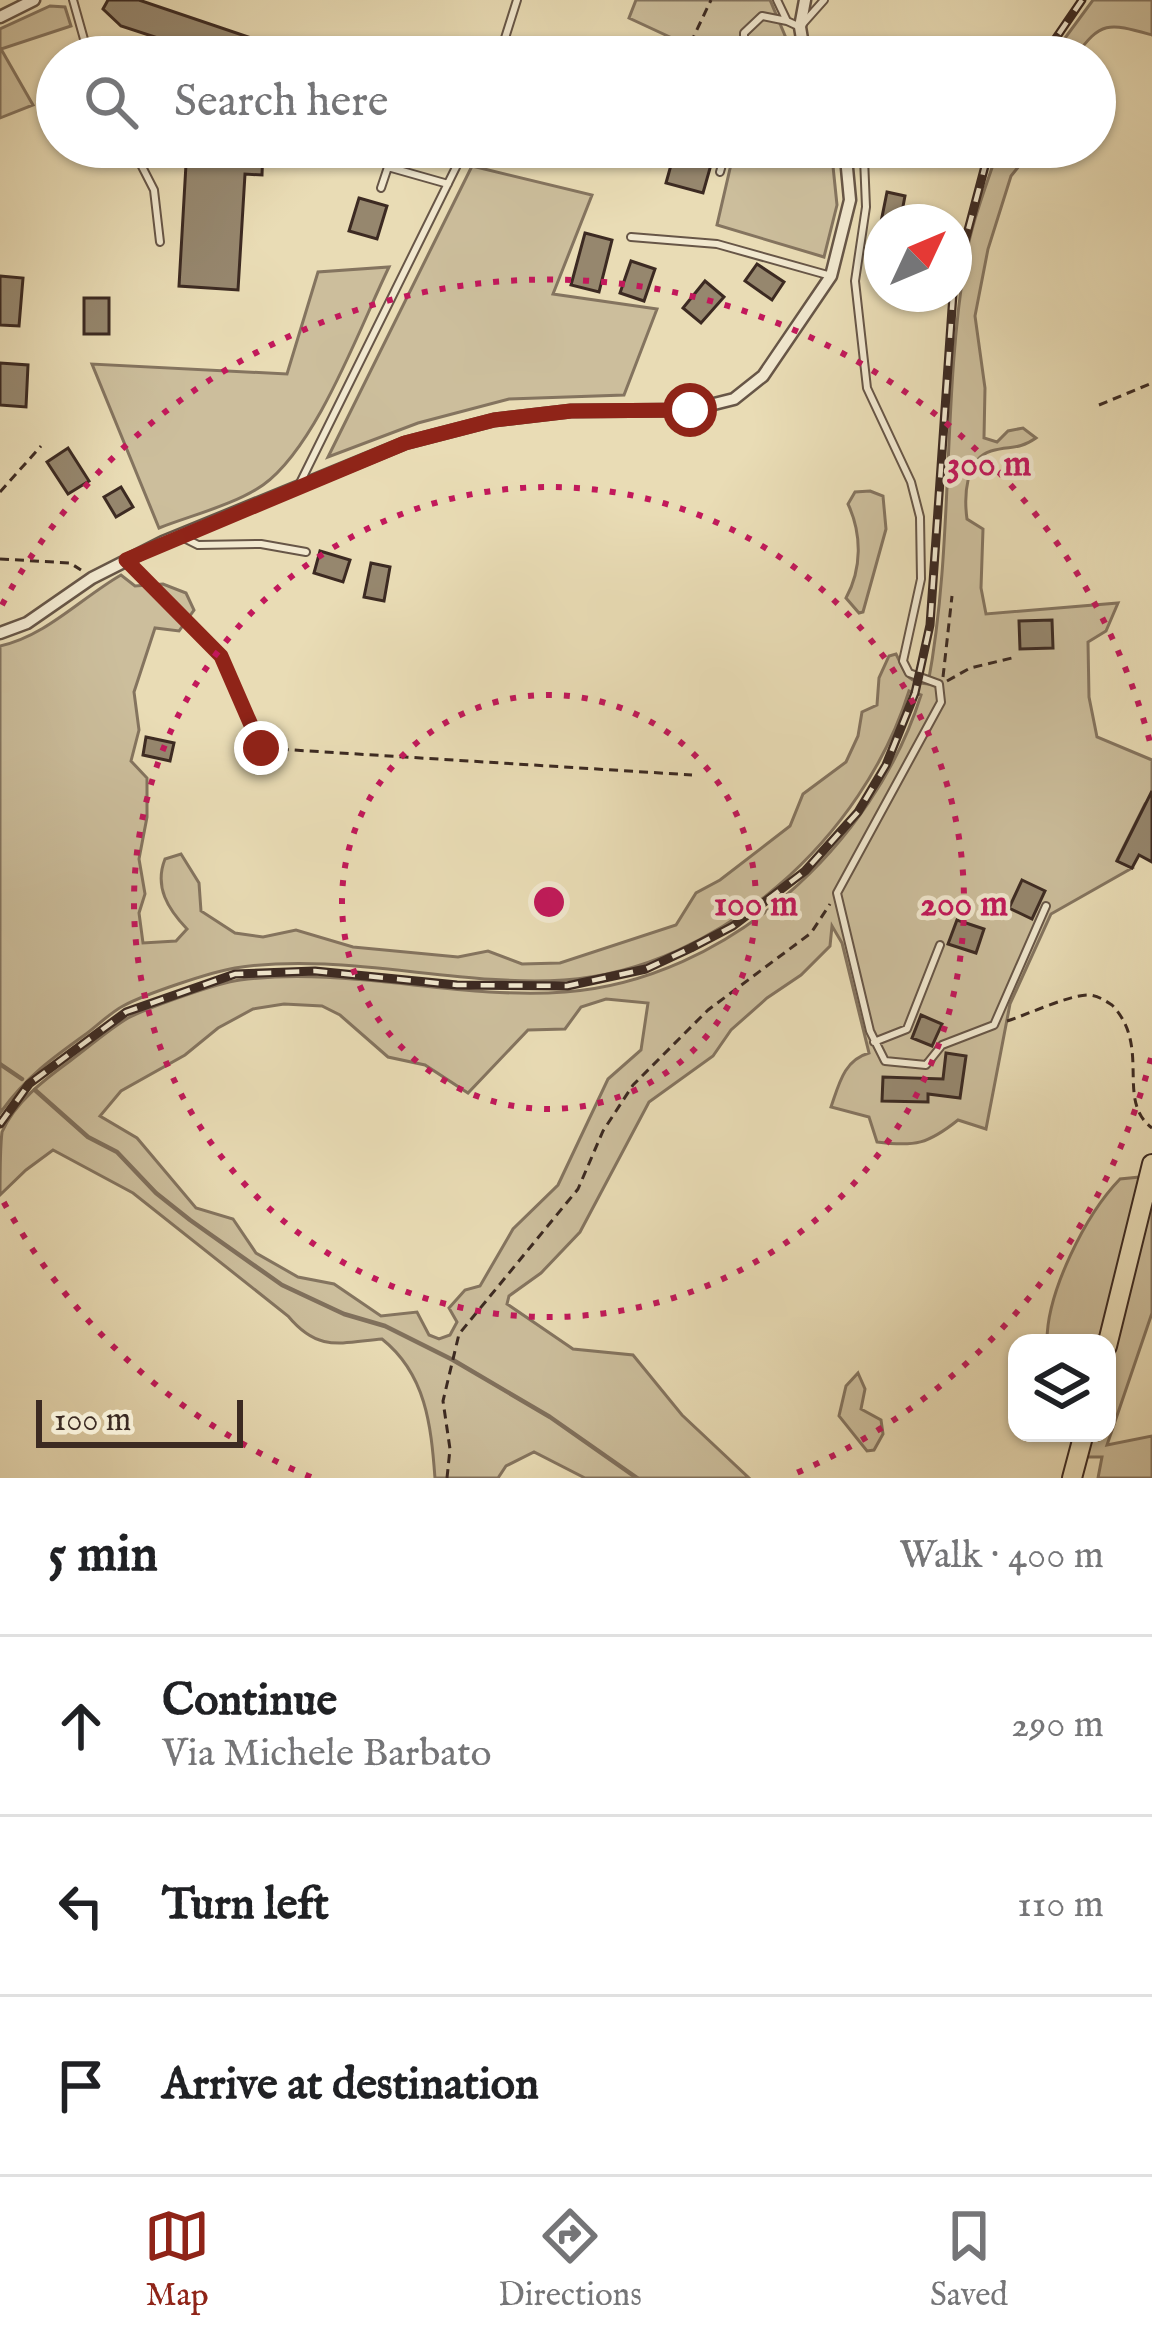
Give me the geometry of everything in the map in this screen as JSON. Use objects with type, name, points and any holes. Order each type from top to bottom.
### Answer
[{"type":"main road","points":[[1110,1334],[1152,1164]]},
{"type":"main road","points":[[1072,1478],[1082,1442]]},
{"type":"street","points":[[0,16],[34,0]]},
{"type":"street","points":[[802,36],[805,0]]},
{"type":"street","points":[[0,633],[28,623],[126,560],[405,443],[494,420],[571,411],[690,410],[734,399],[763,376],[831,276],[850,200],[850,168]]},
{"type":"lane","points":[[73,0],[83,36]]},
{"type":"lane","points":[[506,36],[517,0]]},
{"type":"lane","points":[[777,0],[787,22]]},
{"type":"lane","points":[[744,36],[762,16],[800,27],[824,0]]},
{"type":"lane","points":[[143,168],[154,190],[160,242]]},
{"type":"lane","points":[[381,188],[388,168]]},
{"type":"lane","points":[[392,168],[448,184]]},
{"type":"lane","points":[[298,485],[456,168]]},
{"type":"lane","points":[[720,172],[721,168]]},
{"type":"lane","points":[[864,168],[866,207],[855,281],[867,388],[911,482],[920,517],[921,579],[903,662],[909,673],[939,684],[941,702],[837,893],[874,1042],[885,1061],[926,1065],[942,1045],[994,1024],[1046,906]]},
{"type":"lane","points":[[631,237],[717,244],[831,276]]},
{"type":"lane","points":[[179,536],[198,545],[261,544],[306,552]]},
{"type":"lane","points":[[874,1042],[907,1029],[940,945]]},
{"type":"path","points":[[694,36],[711,0]]},
{"type":"path","points":[[1099,405],[1152,382]]},
{"type":"path","points":[[0,492],[41,446]]},
{"type":"path","points":[[0,560],[70,563],[92,578]]},
{"type":"path","points":[[126,560],[221,656],[261,748],[692,775]]},
{"type":"path","points":[[939,684],[948,661],[952,596]]},
{"type":"path","points":[[939,684],[970,668],[1012,658]]},
{"type":"path","points":[[447,1478],[443,1401],[459,1334],[578,1189],[603,1131],[633,1085],[708,1010],[811,933],[837,893]]},
{"type":"path","points":[[994,1024],[1083,995],[1101,997],[1140,1034]]},
{"type":"path","points":[[1140,1078],[1141,1118],[1152,1128]]},
{"type":"shaded area","points":[[636,0],[770,0],[785,36],[668,36],[629,18]]},
{"type":"shaded area","points":[[1093,0],[1152,0],[1152,35],[1116,27],[1092,36],[1066,36]]},
{"type":"shaded area","points":[[50,6],[65,7],[71,26],[1,49],[33,105],[0,118],[0,29]]},
{"type":"shaded area","points":[[471,168],[592,195],[553,294],[657,309],[624,395],[509,399],[418,423],[328,457]]},
{"type":"shaded area","points":[[730,168],[833,168],[837,205],[824,257],[717,225]]},
{"type":"shaded area","points":[[992,168],[1017,168],[988,249],[975,316],[985,388],[984,438],[997,442],[1008,431],[1023,428],[1036,438],[982,455],[968,480],[967,519],[983,529],[981,588],[986,614],[1118,603],[1106,631],[1088,642],[1089,697],[1097,737],[1152,760],[1152,806],[1145,804],[1117,860],[1132,868],[1051,914],[1010,1004],[986,1129],[958,1120],[920,1142],[877,1142],[869,1117],[831,1107],[848,1067],[869,1053],[842,943],[832,926],[830,946],[801,975],[731,1030],[713,1056],[649,1102],[580,1232],[541,1273],[509,1296],[507,1304],[573,1349],[633,1355],[682,1415],[749,1478],[585,1478],[534,1452],[506,1466],[498,1478],[435,1478],[424,1402],[408,1368],[382,1339],[330,1342],[309,1335],[133,1193],[53,1150],[0,1195],[2,1132],[22,1101],[121,1023],[167,1002],[229,982],[281,977],[484,992],[565,992],[625,982],[682,962],[736,932],[786,895],[830,852],[868,803],[899,750],[921,695],[909,691],[888,745],[858,796],[821,843],[778,886],[730,922],[677,951],[622,970],[564,980],[482,979],[316,964],[224,970],[118,1009],[40,1069],[0,1113],[0,646],[48,625],[121,575],[135,586],[163,584],[186,593],[194,610],[179,631],[155,628],[134,692],[139,730],[131,761],[147,778],[147,817],[139,859],[145,894],[139,913],[143,943],[176,941],[187,929],[169,905],[161,879],[165,859],[181,854],[199,883],[201,911],[235,933],[263,937],[296,930],[353,947],[458,957],[488,951],[522,964],[560,963],[676,925],[696,893],[790,826],[803,794],[846,762],[862,712],[877,705],[879,678],[889,656],[896,654],[910,678],[928,684],[942,579],[958,315],[972,312],[972,230]],"holes":[[[606,999],[648,1003],[641,1050],[608,1079],[558,1185],[513,1229],[480,1286],[465,1290],[449,1308],[457,1322],[450,1335],[439,1339],[429,1335],[417,1312],[381,1316],[334,1284],[298,1277],[256,1253],[233,1219],[196,1208],[137,1138],[100,1116],[121,1091],[185,1055],[218,1028],[253,1009],[284,1004],[322,1006],[340,1015],[388,1057],[425,1065],[468,1093],[528,1030],[565,1029],[581,1007]]]},
{"type":"shaded area","points":[[389,267],[335,385],[283,467],[239,498],[159,528],[92,364],[287,374],[318,272]]},
{"type":"shaded area","points":[[855,492],[883,496],[886,529],[859,613],[846,598],[858,551],[848,504]]},
{"type":"shaded area","points":[[1140,1177],[1101,1334],[1047,1334],[1053,1301],[1082,1233],[1120,1179]]},
{"type":"shaded area","points":[[1152,1199],[1152,1313],[1116,1419],[1116,1345]]},
{"type":"shaded area","points":[[858,1373],[865,1389],[861,1409],[881,1420],[883,1434],[874,1450],[867,1451],[839,1416],[846,1386]]},
{"type":"shaded area","points":[[1152,1436],[1152,1478],[1098,1478],[1102,1457],[1086,1457],[1090,1442],[1107,1445]]},
{"type":"building","points":[[108,0],[139,0],[245,36],[152,36],[121,26],[103,9]]},
{"type":"building","points":[[186,168],[262,168],[262,175],[245,174],[238,290],[179,286]]},
{"type":"building","points":[[670,168],[710,168],[703,193],[666,183]]},
{"type":"building","points":[[887,192],[905,196],[903,204],[885,204]]},
{"type":"building","points":[[359,198],[387,206],[377,239],[349,231]]},
{"type":"building","points":[[585,233],[612,240],[599,292],[571,285]]},
{"type":"building","points":[[631,261],[655,269],[644,301],[620,293]]},
{"type":"building","points":[[757,264],[784,282],[772,300],[745,281]]},
{"type":"building","points":[[0,276],[23,278],[19,326],[0,325]]},
{"type":"building","points":[[705,281],[724,297],[701,323],[683,308]]},
{"type":"building","points":[[84,298],[109,298],[109,334],[84,334]]},
{"type":"building","points":[[0,363],[28,365],[26,407],[0,405]]},
{"type":"building","points":[[68,448],[89,481],[68,494],[47,462]]},
{"type":"building","points":[[121,487],[133,507],[116,517],[104,497]]},
{"type":"building","points":[[320,551],[350,560],[343,582],[314,573]]},
{"type":"building","points":[[371,563],[390,567],[384,601],[364,597]]},
{"type":"building","points":[[1052,620],[1053,648],[1020,649],[1019,621]]},
{"type":"building","points":[[146,737],[174,743],[170,761],[143,755]]},
{"type":"building","points":[[1152,791],[1152,862],[1139,855],[1132,868],[1117,861]]},
{"type":"building","points":[[1022,880],[1045,891],[1032,919],[1009,908]]},
{"type":"building","points":[[957,920],[984,929],[976,953],[948,944]]},
{"type":"building","points":[[921,1015],[942,1024],[932,1046],[912,1038]]},
{"type":"building","points":[[946,1053],[966,1056],[960,1098],[928,1094],[928,1102],[882,1101],[883,1077],[943,1079]]},
{"type":"waterway","points":[[0,1064],[22,1079]]},
{"type":"waterway","points":[[35,1090],[88,1137],[117,1152],[190,1220],[282,1285],[344,1314],[385,1326],[453,1360],[550,1417],[637,1478]]},
{"type":"railway","points":[[1057,36],[1082,0]]},
{"type":"railway","points":[[972,215],[984,168]]},
{"type":"railway","points":[[0,1124],[29,1084],[126,1012],[235,974],[315,971],[457,985],[567,986],[646,969],[691,948],[733,926],[805,871],[858,812],[886,765],[915,693],[930,625],[952,312]]},
{"type":"route","points":[[261,748],[221,656],[126,560],[405,443],[494,420],[571,411],[690,410]]}]
